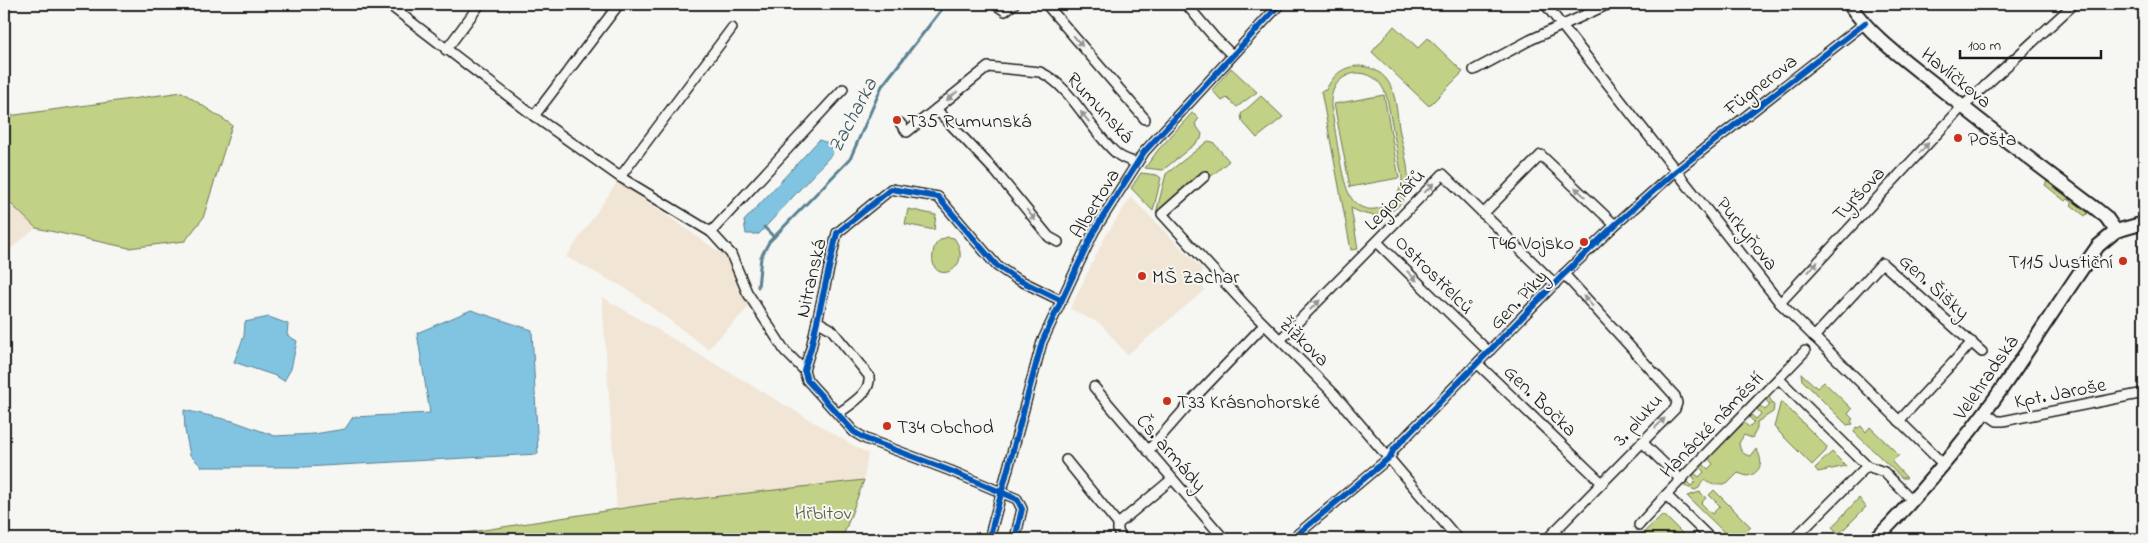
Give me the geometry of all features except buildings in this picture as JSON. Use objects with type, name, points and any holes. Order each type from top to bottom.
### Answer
[{"type":"main road","name":"Havlíčkova","points":[[1849,4],[1888,47],[2095,208],[2106,217],[2116,231]]},
{"type":"main road","points":[[2116,231],[2144,223]]},
{"type":"main road","name":"Velehradská","points":[[1876,539],[1944,465],[1984,412],[2095,250],[2106,238],[2116,231]]},
{"type":"street","points":[[388,4],[534,116],[620,177],[711,232],[731,254],[747,292],[784,351],[804,370],[807,380],[854,432],[866,439],[1001,491],[1017,499],[1022,509],[1015,539]]},
{"type":"street","points":[[446,50],[480,4]]},
{"type":"street","points":[[534,116],[618,4]]},
{"type":"street","points":[[996,5],[1005,11],[1014,4]]},
{"type":"street","points":[[1046,4],[1145,119]]},
{"type":"street","points":[[1186,4],[1232,55]]},
{"type":"street","name":"Albertova","points":[[989,539],[1042,342],[1060,300],[1094,231],[1144,152],[1280,4]]},
{"type":"street","name":"Purkyňova","points":[[1546,4],[1780,302],[1944,465]]},
{"type":"street","points":[[1474,70],[1530,40],[1609,4]]},
{"type":"street","name":"Tyršova","points":[[1780,302],[1962,106],[2074,4]]},
{"type":"street","name":"Fügnerova","points":[[1676,170],[1865,23]]},
{"type":"street","points":[[620,177],[732,28]]},
{"type":"street","name":"Rumunská","points":[[900,123],[907,132],[988,67],[1040,72],[1061,88],[1116,154],[1137,164]]},
{"type":"street","points":[[711,232],[843,89]]},
{"type":"street","points":[[936,109],[995,171],[1049,237],[1058,242]]},
{"type":"street","points":[[1483,214],[1541,155],[1616,225]]},
{"type":"street","name":"Gen. Píky","points":[[1292,539],[1390,457],[1394,449],[1564,274],[1676,170]]},
{"type":"street","name":"Legionářů","points":[[1281,339],[1443,174],[1555,284]]},
{"type":"street","name":"Žižkova","points":[[1205,176],[1162,214],[1264,325],[1281,339],[1334,394],[1390,457],[1458,539]]},
{"type":"street","name":"Nitranská","points":[[804,370],[837,233],[891,189],[938,197],[997,266],[1017,279],[1060,300]]},
{"type":"street","name":"Ostrostřelců","points":[[1377,242],[1490,352]]},
{"type":"street","name":"Gen. Šišky","points":[[1814,337],[1882,263],[1982,352]]},
{"type":"street","name":"3. pluku","points":[[1546,539],[1675,409],[1677,400],[1564,274]]},
{"type":"street","name":"Nitranská","points":[[817,322],[831,329],[869,376],[867,390],[838,414]]},
{"type":"street","points":[[1148,451],[1198,394],[1264,325]]},
{"type":"street","name":"Gen. Šišky","points":[[1899,420],[1972,342]]},
{"type":"street","points":[[1779,379],[1805,351]]},
{"type":"street","name":"Gen. Bočka","points":[[1478,364],[1601,482]]},
{"type":"street","name":"Hanácké náměstí","points":[[1639,525],[1779,379],[1867,466],[1884,472],[1912,501]]},
{"type":"street","name":"Čs. armády","points":[[1094,387],[1224,539]]},
{"type":"street","name":"Kpt. Jaroše","points":[[1984,412],[1997,421],[2003,421],[2144,393]]},
{"type":"street","points":[[1642,442],[1681,480]]},
{"type":"street","points":[[1066,460],[1118,524],[1118,531],[1122,539]]},
{"type":"street","points":[[1794,539],[1867,466]]},
{"type":"street","points":[[1118,524],[1172,479]]},
{"type":"street","name":"Hanácké náměstí","points":[[1666,495],[1711,539]]},
{"type":"shaded area","points":[[618,181],[736,264],[750,306],[708,349],[627,289],[566,257]]},
{"type":"shaded area","points":[[4,197],[36,228],[4,254]]},
{"type":"shaded area","name":"MŠ Zachar","points":[[1131,197],[1202,269],[1202,273],[1196,278],[1205,290],[1127,355],[1101,324],[1070,309],[1106,235]]},
{"type":"shaded area","points":[[602,297],[868,454],[864,480],[617,510]]},
{"type":"green space","points":[[1394,26],[1418,48],[1428,38],[1463,72],[1429,106],[1372,52]]},
{"type":"green space","points":[[1354,66],[1372,68],[1381,74],[1390,85],[1396,103],[1408,175],[1404,198],[1398,207],[1387,213],[1377,215],[1368,215],[1351,208],[1358,249],[1351,250],[1321,91],[1326,90],[1339,72]],"holes":[[[1362,73],[1376,80],[1385,92],[1402,177],[1396,196],[1381,208],[1372,209],[1363,208],[1355,203],[1349,194],[1341,164],[1331,107],[1332,95],[1336,84],[1344,77]]]},
{"type":"green space","points":[[1231,68],[1257,92],[1237,107],[1227,98],[1222,101],[1212,90]]},
{"type":"green space","points":[[182,92],[232,125],[203,218],[185,241],[129,248],[36,228],[4,197],[8,116]]},
{"type":"green space","points":[[1384,95],[1399,178],[1350,187],[1334,104]]},
{"type":"green space","points":[[1261,96],[1283,117],[1257,138],[1242,121],[1241,114]]},
{"type":"green space","points":[[1192,113],[1199,118],[1195,124],[1202,134],[1201,139],[1163,170],[1145,168],[1158,150]]},
{"type":"green space","points":[[1208,141],[1213,142],[1229,161],[1208,179],[1205,176],[1157,215],[1166,174]]},
{"type":"green space","points":[[1141,173],[1157,175],[1161,178],[1153,211],[1131,188]]},
{"type":"green space","points":[[2048,179],[2090,211],[2085,216],[2071,205],[2073,203],[2068,199],[2065,201],[2045,185]]},
{"type":"green space","points":[[908,209],[936,215],[934,230],[905,224]]},
{"type":"green space","points":[[948,237],[954,238],[959,249],[960,259],[956,266],[944,273],[937,270],[933,264],[933,253],[934,247],[938,242]]},
{"type":"green space","points":[[1801,373],[1817,388],[1824,382],[1852,409],[1848,414],[1853,419],[1851,421],[1853,424],[1847,425],[1802,380]]},
{"type":"green space","points":[[1769,397],[1774,406],[1773,412],[1757,422],[1757,429],[1752,438],[1744,435],[1739,443],[1741,450],[1746,455],[1751,456],[1756,449],[1761,462],[1759,469],[1747,476],[1738,473],[1727,484],[1711,484],[1703,480],[1699,488],[1695,490],[1682,485],[1686,481],[1691,486],[1696,481],[1692,475],[1694,473],[1699,477],[1704,472],[1700,467],[1703,464],[1708,469],[1713,464],[1708,458],[1744,423],[1749,427],[1754,422],[1749,417],[1751,415],[1756,419],[1761,414],[1757,409],[1760,406],[1765,410],[1770,405],[1766,400]]},
{"type":"green space","points":[[1781,401],[1827,447],[1826,451],[1812,465],[1774,427]]},
{"type":"green space","points":[[1861,426],[1866,432],[1870,427],[1899,455],[1892,462],[1907,478],[1902,478],[1854,432],[1856,427]]},
{"type":"green space","points":[[1832,452],[1846,466],[1818,472],[1815,468]]},
{"type":"green space","name":"Hřbitov","points":[[864,480],[842,539],[426,539],[650,504]]},
{"type":"green space","points":[[1714,490],[1751,527],[1739,539],[1731,539],[1687,496],[1700,492],[1706,498],[1701,503],[1712,514],[1720,506],[1709,495]]},
{"type":"green space","points":[[1859,498],[1866,507],[1839,534],[1832,527]]},
{"type":"green space","points":[[1662,515],[1665,516],[1688,539],[1637,539]]},
{"type":"water","points":[[819,140],[828,143],[833,153],[759,234],[746,234],[744,221]]},
{"type":"water","points":[[471,310],[532,330],[538,454],[304,467],[202,467],[190,455],[185,430],[184,410],[233,421],[275,436],[314,434],[345,429],[353,417],[430,413],[417,333]]},
{"type":"water","points":[[269,317],[288,324],[287,335],[297,341],[291,369],[284,381],[276,376],[234,362],[244,336],[245,322]]},
{"type":"waterway","name":"Zacharka","points":[[758,287],[761,257],[769,242],[850,159],[882,86],[946,4]]},
{"type":"waterway","points":[[764,227],[774,237]]},
{"type":"cycle path","points":[[989,539],[1042,342],[1094,231],[1144,152],[1280,4]]},
{"type":"cycle path","points":[[1292,539],[1390,457],[1394,449],[1564,274],[1615,225],[1676,171],[1865,23]]},
{"type":"cycle path","points":[[1015,539],[1022,509],[1017,499],[951,471],[866,439],[854,432],[807,380],[804,370],[811,348],[837,233],[891,189],[938,197],[997,266],[1015,278],[1060,300]]},
{"type":"place","name":"T35 Rumunská","points":[[897,120]]},
{"type":"place","name":"Pošta","points":[[1958,138]]},
{"type":"place","name":"T46 Vojsko","points":[[1584,242]]},
{"type":"place","name":"T115 Justiční","points":[[2123,261]]},
{"type":"place","name":"MŠ Zachar","points":[[1142,276]]},
{"type":"place","name":"T33 Krásnohorské","points":[[1167,401]]},
{"type":"place","name":"T34 Obchod","points":[[887,426]]}]
